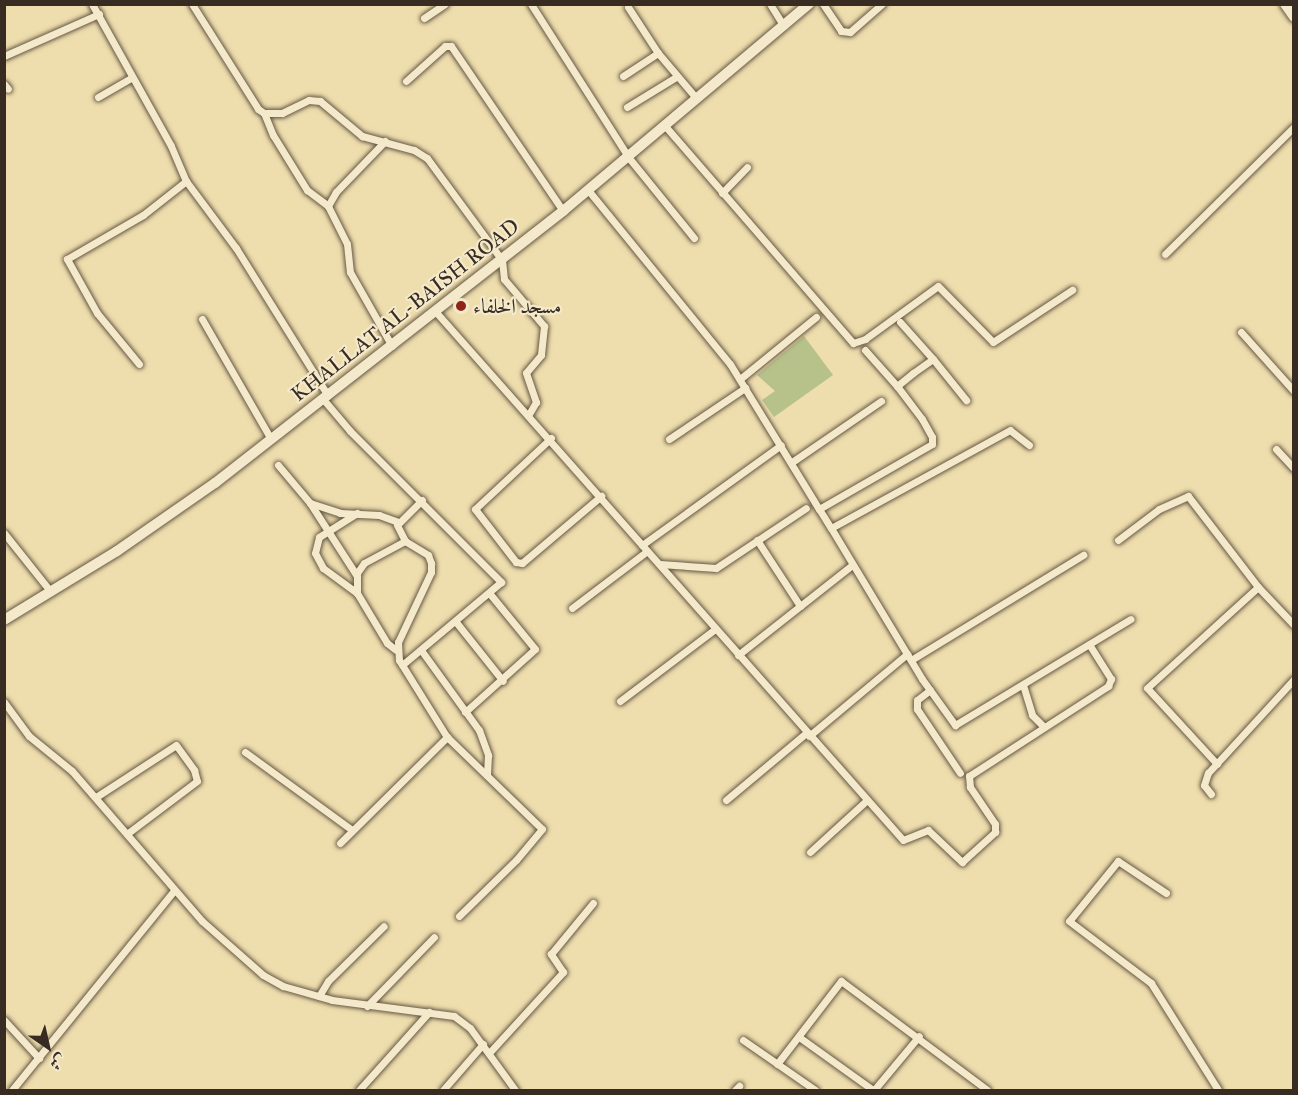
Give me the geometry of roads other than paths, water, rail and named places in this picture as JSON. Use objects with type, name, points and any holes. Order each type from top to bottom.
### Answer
[{"type":"street","points":[[92,4],[131,78],[171,146],[186,181],[236,248],[326,398],[350,431],[499,579],[500,585],[490,594],[402,665]]},
{"type":"street","points":[[192,4],[236,78],[264,113],[273,135],[307,190],[328,206],[347,244],[350,272],[392,346]]},
{"type":"street","points":[[424,18],[445,4]]},
{"type":"street","points":[[531,4],[629,158],[694,238]]},
{"type":"street","points":[[770,4],[784,26]]},
{"type":"street","name":"KHALLAT AL-BAISH ROAD","points":[[4,620],[117,551],[326,398],[629,158],[809,4]]},
{"type":"street","points":[[823,4],[842,31],[850,32],[882,4]]},
{"type":"street","points":[[1285,4],[1293,17]]},
{"type":"street","points":[[628,7],[658,53],[697,99]]},
{"type":"street","points":[[4,56],[99,15]]},
{"type":"street","points":[[406,81],[445,46],[451,46],[563,211]]},
{"type":"street","points":[[622,76],[658,53]]},
{"type":"street","points":[[627,107],[676,77]]},
{"type":"street","points":[[98,98],[131,78]]},
{"type":"street","points":[[264,113],[282,113],[309,100],[320,101],[362,136],[386,141],[427,158],[502,260],[504,279],[544,326],[541,355],[526,373],[536,402],[529,414]]},
{"type":"street","points":[[666,127],[853,343],[865,339],[938,286],[993,342],[1072,290]]},
{"type":"street","points":[[1164,254],[1293,127]]},
{"type":"street","points":[[328,206],[336,192],[386,141]]},
{"type":"street","points":[[722,192],[747,167]]},
{"type":"street","points":[[140,364],[97,313],[67,259],[143,215],[186,181]]},
{"type":"street","points":[[588,190],[696,319],[740,379],[909,657],[930,690],[958,725],[1131,619]]},
{"type":"street","points":[[435,311],[551,438],[714,630],[903,840],[925,829],[962,862],[996,828],[970,787],[969,776],[1110,683],[1089,644]]},
{"type":"street","points":[[740,379],[816,317]]},
{"type":"street","points":[[202,319],[216,349],[271,439]]},
{"type":"street","points":[[900,322],[966,400]]},
{"type":"street","points":[[1241,332],[1293,391]]},
{"type":"street","points":[[819,509],[932,444],[932,437],[922,419],[865,350]]},
{"type":"street","points":[[897,386],[933,359]]},
{"type":"street","points":[[669,438],[746,388]]},
{"type":"street","points":[[792,462],[881,401]]},
{"type":"street","points":[[831,528],[1010,430],[1029,445]]},
{"type":"street","points":[[551,438],[475,509],[516,562],[522,563],[601,496]]},
{"type":"street","points":[[572,608],[644,548],[781,445]]},
{"type":"street","points":[[1276,449],[1293,468]]},
{"type":"street","points":[[278,465],[310,503],[357,576]]},
{"type":"street","points":[[1118,540],[1159,509],[1188,496],[1258,587],[1293,625]]},
{"type":"street","points":[[398,522],[422,500]]},
{"type":"street","points":[[310,503],[340,513],[379,514],[398,522],[405,541],[428,555],[431,572],[396,650]]},
{"type":"street","points":[[660,564],[716,567],[806,508]]},
{"type":"street","points":[[357,513],[316,542],[319,561],[323,568],[357,593],[387,643],[396,650],[402,665],[447,737],[542,829],[516,860],[459,916]]},
{"type":"street","points":[[4,533],[51,592]]},
{"type":"street","points":[[757,540],[800,606]]},
{"type":"street","points":[[357,593],[357,576],[364,563],[405,541]]},
{"type":"street","points":[[726,800],[807,734],[909,657],[1083,555]]},
{"type":"street","points":[[738,655],[852,565]]},
{"type":"street","points":[[1217,764],[1147,688],[1258,587]]},
{"type":"street","points":[[465,712],[503,681],[535,650],[490,594]]},
{"type":"street","points":[[456,622],[503,681]]},
{"type":"street","points":[[620,701],[714,630]]},
{"type":"street","points":[[421,650],[485,742],[490,764],[487,775]]},
{"type":"street","points":[[1211,794],[1204,780],[1293,679]]},
{"type":"street","points":[[1023,685],[1032,715],[1044,727]]},
{"type":"street","points":[[930,690],[918,700],[917,709],[960,773]]},
{"type":"street","points":[[4,702],[29,736],[72,771],[96,797],[174,891],[263,975],[284,986],[319,996],[367,1006],[454,1016],[483,1044],[515,1090]]},
{"type":"street","points":[[340,843],[447,737]]},
{"type":"street","points":[[96,797],[176,745],[194,770],[197,781],[128,833]]},
{"type":"street","points":[[245,752],[352,830]]},
{"type":"street","points":[[810,852],[867,800]]},
{"type":"street","points":[[1166,893],[1118,861],[1069,921],[1154,987],[1218,1090]]},
{"type":"street","points":[[12,1090],[39,1058],[58,1030],[174,891]]},
{"type":"street","points":[[489,1053],[563,972],[551,954],[593,903]]},
{"type":"street","points":[[319,996],[334,974],[384,926]]},
{"type":"street","points":[[367,1006],[434,937]]},
{"type":"street","points":[[777,1064],[841,981],[919,1036],[987,1090]]},
{"type":"street","points":[[359,1090],[429,1012]]},
{"type":"street","points":[[4,1020],[39,1058]]},
{"type":"street","points":[[799,1037],[874,1090],[919,1036]]},
{"type":"street","points":[[743,1040],[815,1090]]},
{"type":"street","points":[[443,1090],[483,1044]]},
{"type":"place","name":"مسجد الخلفاء","points":[[461,306]]}]
